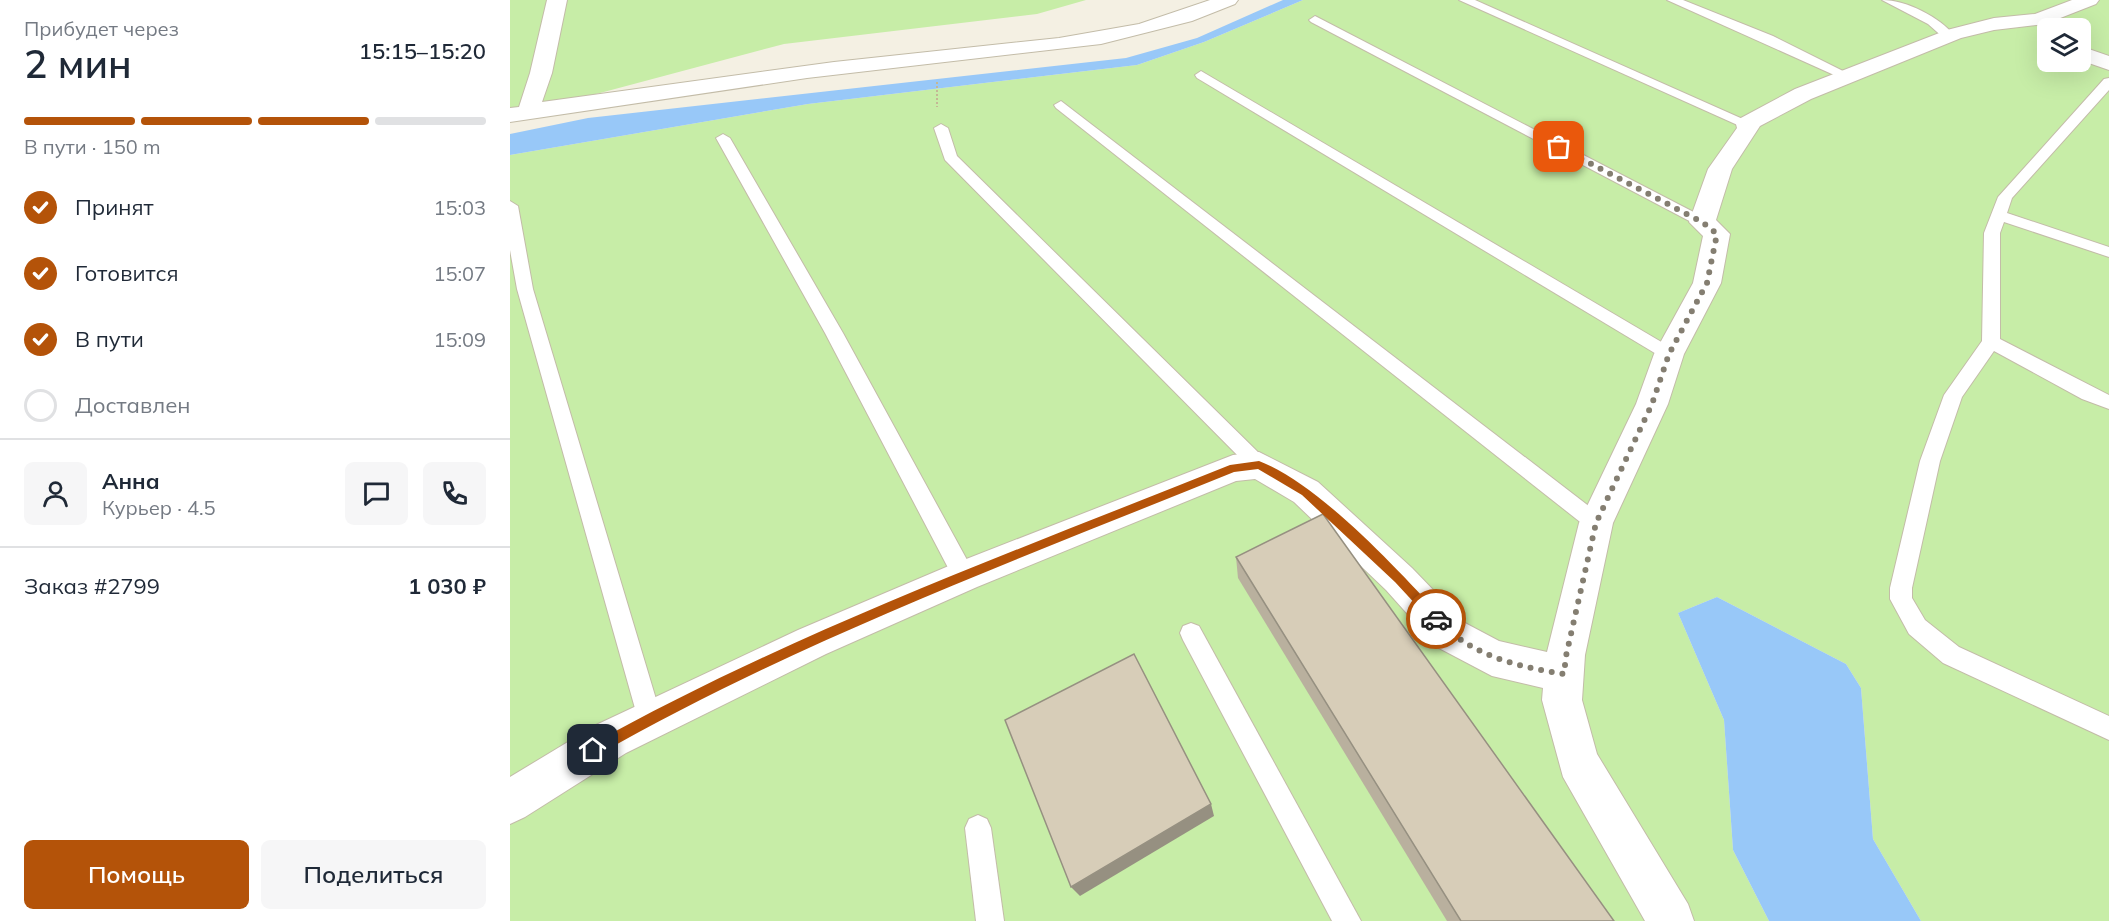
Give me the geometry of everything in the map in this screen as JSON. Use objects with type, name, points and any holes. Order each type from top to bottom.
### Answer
[{"type":"street","points":[[519,114],[541,74],[557,0]]},
{"type":"street","points":[[519,114],[588,101],[889,61],[1022,51],[1090,42],[1162,24],[1228,0]]},
{"type":"street","points":[[1671,921],[1578,762],[1562,700],[1566,656],[1596,523],[1652,404],[1669,354],[1707,283],[1717,234],[1702,222],[1719,169],[1749,128],[1747,124],[1803,94],[1972,28],[2038,20],[2089,0]]},
{"type":"street","points":[[2015,24],[2037,33]]},
{"type":"street","points":[[2091,57],[2109,64]]},
{"type":"street","points":[[510,802],[611,739],[650,718],[812,642],[964,576],[1205,477],[1233,468],[1259,465],[1306,492],[1399,579],[1451,635],[1492,658],[1564,674]]},
{"type":"lane","points":[[1465,0],[1747,124]]},
{"type":"lane","points":[[1673,0],[1769,39],[1847,76]]},
{"type":"lane","points":[[1888,0],[1932,22],[1949,36]]},
{"type":"lane","points":[[1315,20],[1702,222]]},
{"type":"lane","points":[[1201,75],[1669,354]]},
{"type":"lane","points":[[2109,82],[2005,197],[1992,233],[1990,342],[1953,395],[1930,462],[1901,588],[1901,599],[1917,627],[1951,655],[2109,728]]},
{"type":"lane","points":[[1061,105],[1596,523]]},
{"type":"lane","points":[[941,128],[950,157],[1259,465]]},
{"type":"lane","points":[[723,138],[834,333],[964,576]]},
{"type":"lane","points":[[510,206],[525,290],[650,718]]},
{"type":"lane","points":[[1998,215],[2109,252]]},
{"type":"lane","points":[[1990,342],[2088,394],[2109,402]]},
{"type":"lane","points":[[1191,633],[1347,921]]},
{"type":"lane","points":[[978,828],[990,921]]},
{"type":"path","points":[[937,77],[937,105]]},
{"type":"green space","points":[[510,0],[1086,0],[1037,14],[784,44],[600,93],[510,114]]},
{"type":"green space","points":[[1303,0],[2109,0],[2109,921],[1921,921],[1873,839],[1861,688],[1846,664],[1717,597],[1678,613],[1724,720],[1733,850],[1769,921],[510,921],[510,155],[808,104],[1137,65],[1204,42]]},
{"type":"water","points":[[1283,0],[1303,0],[1204,42],[1137,65],[808,104],[510,155],[510,134],[588,118],[1126,58],[1197,38]]},
{"type":"water","points":[[1717,597],[1846,664],[1861,688],[1873,839],[1921,921],[1769,921],[1733,850],[1724,720],[1678,613]]},
{"type":"building","points":[[1323,514],[1614,921],[1461,921],[1236,557]]},
{"type":"building","points":[[1134,654],[1211,804],[1071,887],[1005,720]]},
{"type":"way so far","points":[[1436,619],[1451,635],[1492,658],[1564,674],[1596,523],[1652,404],[1669,354],[1707,283],[1717,234],[1702,222],[1559,147]]},
{"type":"route","points":[[593,750],[650,718],[812,642],[964,576],[1051,543],[1205,477],[1233,468],[1259,465],[1306,492],[1399,579],[1436,619]]}]
